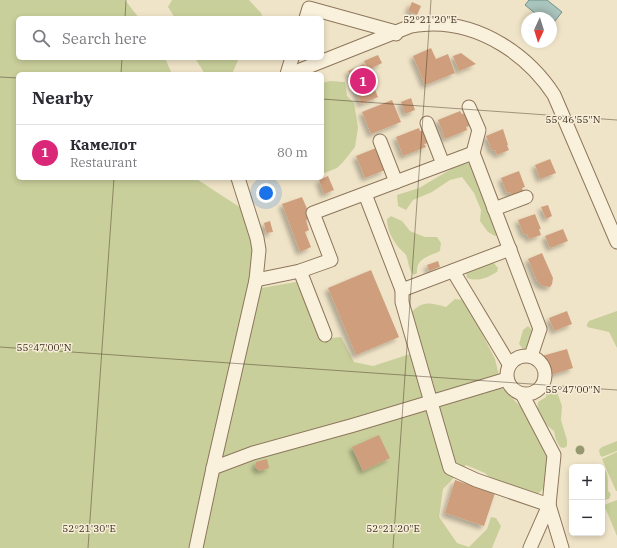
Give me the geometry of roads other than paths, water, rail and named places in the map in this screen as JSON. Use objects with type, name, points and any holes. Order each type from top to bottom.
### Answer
[{"type":"street","points":[[307,16],[309,8],[396,32]]},
{"type":"street","points":[[295,72],[411,26],[432,24],[455,26],[478,33],[498,42],[524,60],[546,82],[554,95],[617,242]]},
{"type":"street","points":[[308,72],[397,36],[396,32]]},
{"type":"street","points":[[287,72],[291,60]]},
{"type":"street","points":[[470,107],[478,130],[473,152],[540,329],[531,356]]},
{"type":"street","points":[[427,122],[443,164]]},
{"type":"street","points":[[380,141],[396,182]]},
{"type":"street","points":[[256,280],[300,271],[331,260],[313,213],[473,152]]},
{"type":"street","points":[[196,548],[256,280],[259,250],[257,238],[239,180]]},
{"type":"street","points":[[365,194],[402,290],[402,302],[450,468],[476,480],[549,505]]},
{"type":"street","points":[[494,209],[526,197]]},
{"type":"street","points":[[402,290],[510,249]]},
{"type":"street","points":[[300,271],[325,335]]},
{"type":"street","points":[[453,271],[509,364]]},
{"type":"street","points":[[531,356],[537,359],[545,372],[542,386],[530,394],[522,394],[515,391],[510,386],[507,379],[506,371],[509,364],[519,357],[531,356]]},
{"type":"street","points":[[213,468],[253,453],[354,425],[507,379]]},
{"type":"street","points":[[522,394],[554,455],[549,505],[530,548]]},
{"type":"street","points":[[549,505],[562,548]]},
{"type":"water","points":[[529,0],[547,0],[562,12],[557,18],[557,12],[534,12],[525,5]]},
{"type":"place","name":"Камелот","points":[[363,81]]}]
